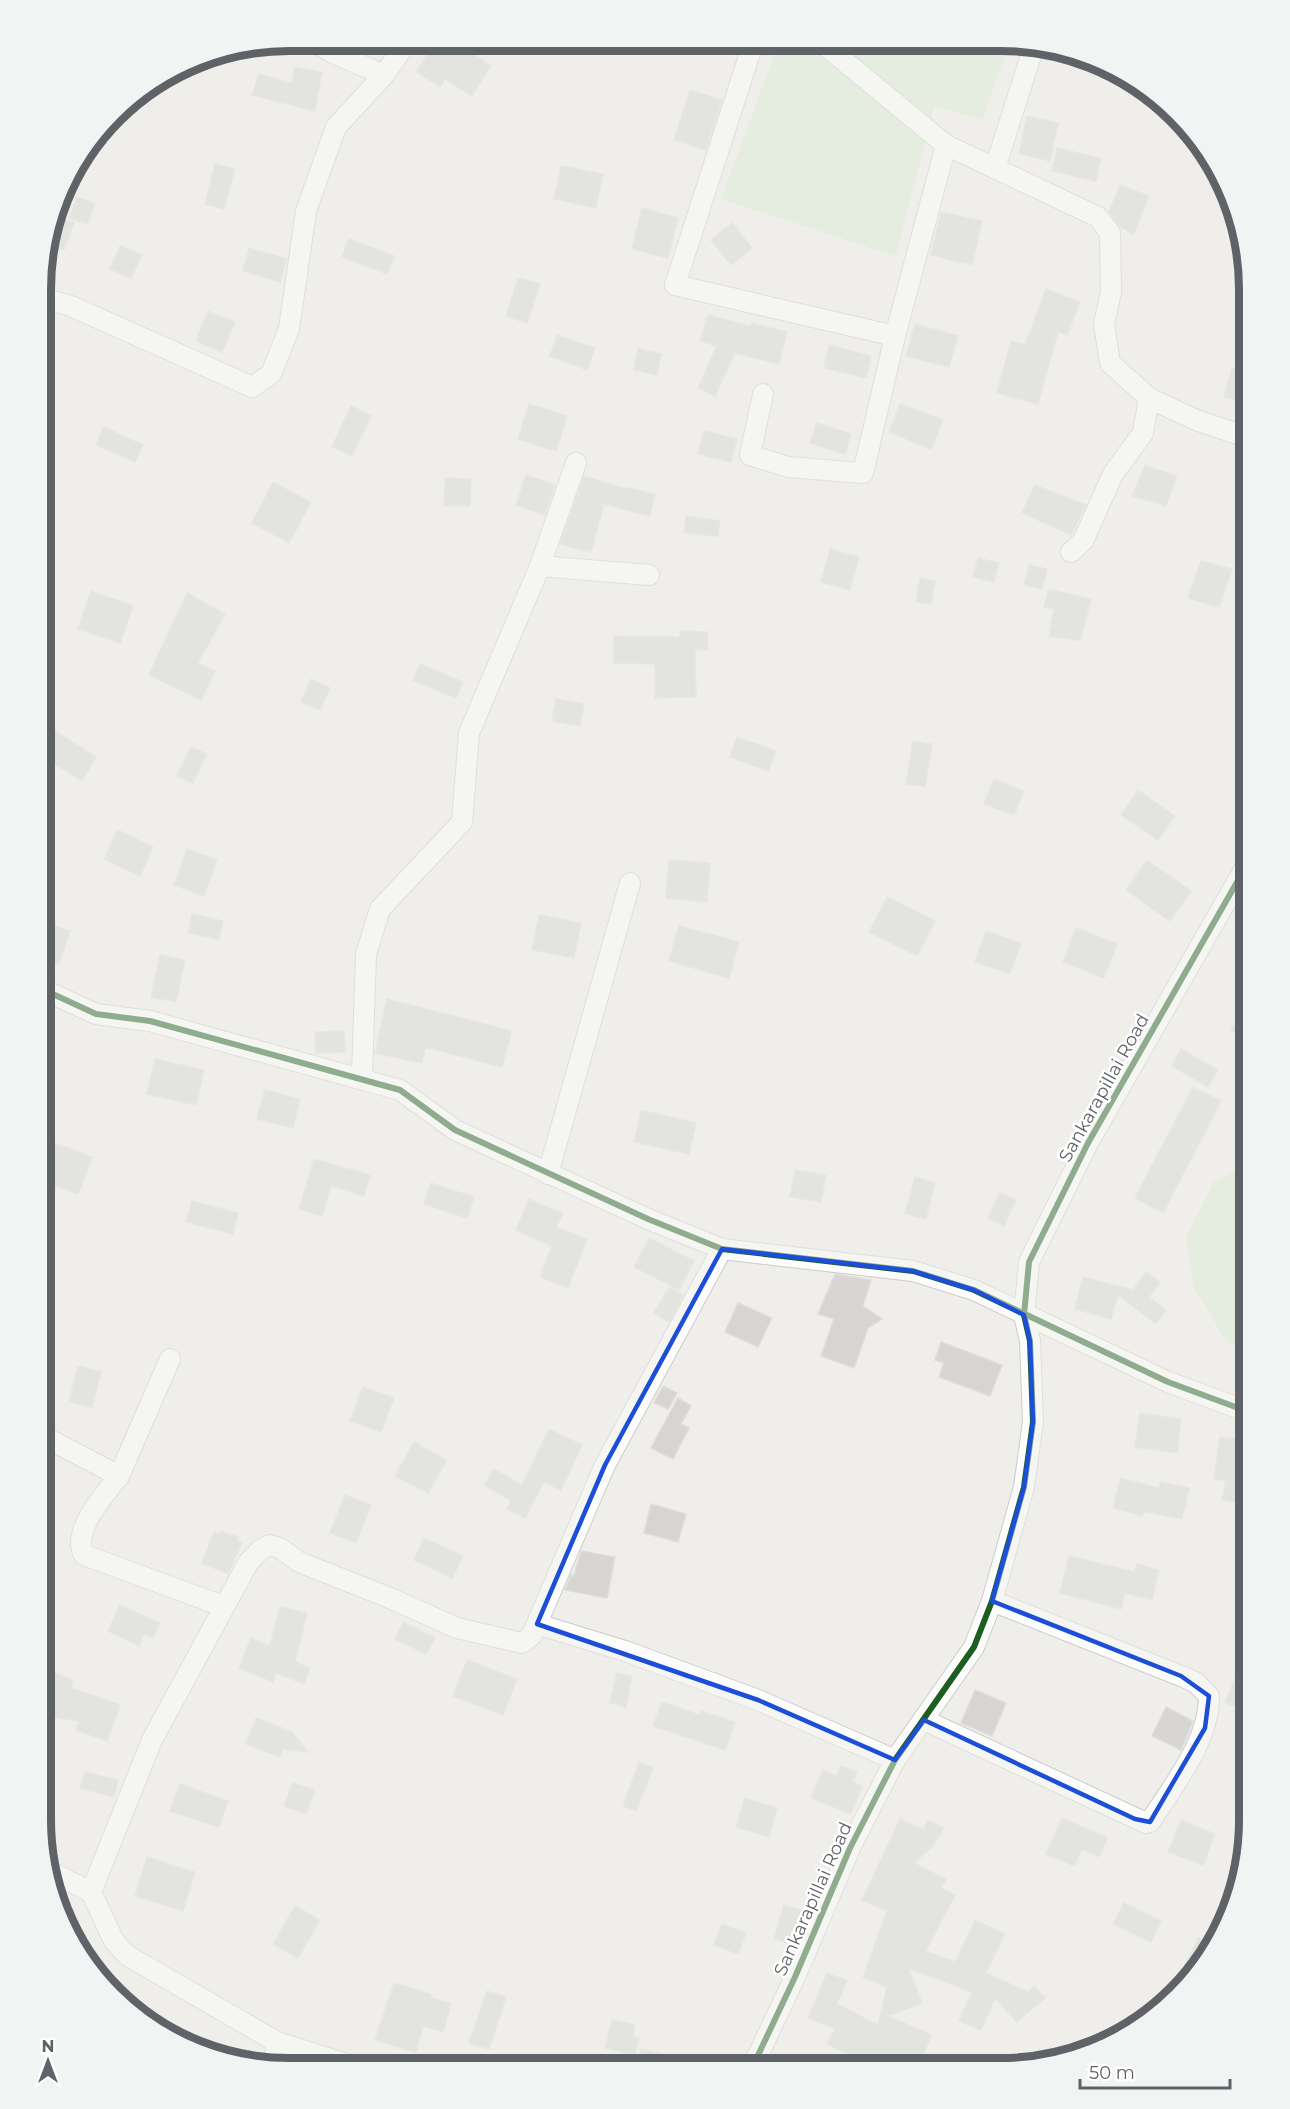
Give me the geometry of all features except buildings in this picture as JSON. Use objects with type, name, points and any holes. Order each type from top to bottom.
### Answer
[{"type":"street","points":[[330,51],[384,75]]},
{"type":"street","points":[[51,300],[71,306],[252,387],[272,374],[289,329],[306,211],[336,128],[384,75],[401,51]]},
{"type":"street","points":[[751,51],[675,285],[895,336]]},
{"type":"street","points":[[832,51],[946,145],[1098,217],[1110,233],[1111,292],[1104,324],[1110,363],[1149,398],[1196,420],[1239,434]]},
{"type":"street","points":[[995,168],[1032,53]]},
{"type":"street","points":[[763,394],[750,455],[788,467],[863,473],[895,336],[946,145]]},
{"type":"street","points":[[1071,552],[1083,541],[1113,474],[1143,433],[1149,398]]},
{"type":"street","points":[[362,1077],[366,954],[380,909],[462,822],[469,733],[540,566],[576,463]]},
{"type":"street","points":[[540,566],[648,576]]},
{"type":"street","name":"Sankarapillai Road","points":[[756,2058],[850,1848],[895,1760],[974,1647],[992,1602],[1024,1487],[1033,1422],[1030,1341],[1024,1315],[1029,1262],[1088,1143],[1239,879]]},
{"type":"street","points":[[548,1174],[630,883]]},
{"type":"street","points":[[51,993],[96,1014],[150,1021],[362,1077],[400,1090],[455,1130],[648,1220],[722,1249],[913,1270],[974,1290],[1168,1382],[1239,1408]]},
{"type":"street","points":[[91,1892],[152,1740],[223,1606],[248,1563],[260,1550],[270,1545],[280,1548],[299,1562],[390,1598],[457,1628],[522,1643],[532,1635],[605,1465],[722,1249]]},
{"type":"street","points":[[170,1359],[119,1476],[87,1522],[80,1546],[84,1555],[223,1606]]},
{"type":"street","points":[[51,1440],[119,1476]]},
{"type":"street","points":[[924,1720],[1146,1823],[1150,1822],[1189,1760],[1209,1712],[1209,1696],[1203,1688],[1181,1676],[992,1602]]},
{"type":"street","points":[[537,1624],[626,1651],[758,1700],[895,1760]]},
{"type":"street","points":[[58,1875],[91,1892],[114,1941],[128,1956],[277,2042],[328,2058]]},
{"type":"street","points":[[274,2057],[277,2042]]},
{"type":"highlighted area","points":[[722,1249],[913,1271],[974,1290],[1024,1315],[1030,1341],[1033,1422],[1024,1487],[992,1601],[1181,1676],[1209,1696],[1205,1728],[1150,1822],[1135,1819],[924,1720],[895,1760],[758,1700],[537,1624],[605,1465]]},
{"type":"green space","points":[[776,51],[1006,51],[983,120],[934,106],[896,256],[721,199]]},
{"type":"green space","points":[[1239,1170],[1239,1348],[1225,1339],[1193,1286],[1186,1237],[1214,1182]]},
{"type":"cycle path","points":[[757,2058],[795,1977],[850,1848],[895,1760],[974,1647],[992,1601],[1024,1487],[1033,1422],[1030,1341],[1024,1315],[1029,1262],[1088,1143],[1239,879]]},
{"type":"cycle path","points":[[51,993],[96,1014],[150,1021],[400,1090],[455,1130],[648,1219],[722,1249],[913,1271],[974,1290],[1168,1382],[1239,1408]]}]
